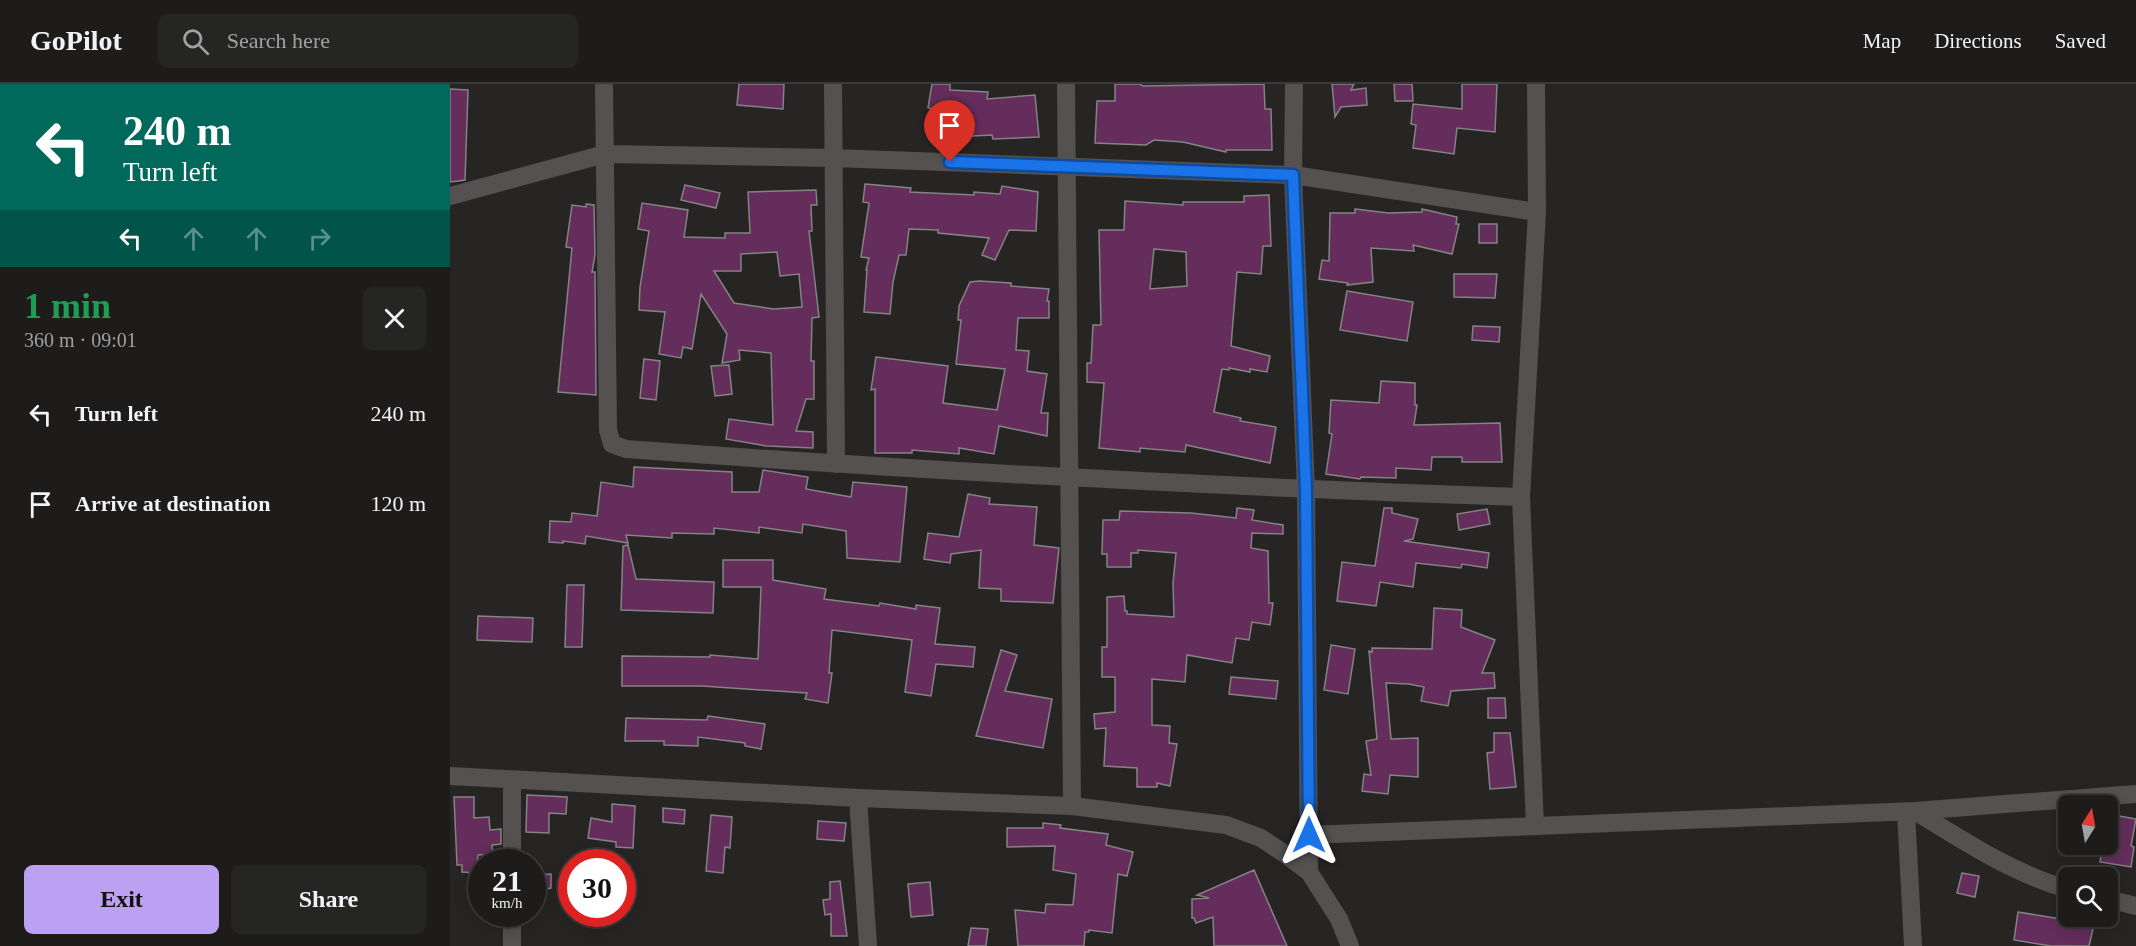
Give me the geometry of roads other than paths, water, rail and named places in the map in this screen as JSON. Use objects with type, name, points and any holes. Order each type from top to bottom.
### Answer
[{"type":"street","points":[[604,84],[608,430],[612,444],[626,449],[836,464],[1306,490],[1521,497]]},
{"type":"street","points":[[833,84],[836,464]]},
{"type":"street","points":[[1065,84],[1072,806]]},
{"type":"street","points":[[1294,84],[1293,175],[1306,490],[1309,872]]},
{"type":"street","points":[[1535,826],[1521,497],[1537,212],[1536,84]]},
{"type":"street","points":[[450,196],[605,154],[834,158],[1293,175],[1537,212]]},
{"type":"street","points":[[450,776],[858,798],[1072,806],[1226,825],[1260,838],[1309,872],[1339,919],[1350,946]]},
{"type":"street","points":[[512,780],[512,849]]},
{"type":"street","points":[[1309,835],[1910,812],[2136,794]]},
{"type":"street","points":[[858,798],[867,946]]},
{"type":"street","points":[[1910,812],[1988,856],[2058,885]]},
{"type":"street","points":[[1910,812],[1913,946]]},
{"type":"street","points":[[2118,902],[2136,906]]},
{"type":"street","points":[[512,927],[512,946]]}]
